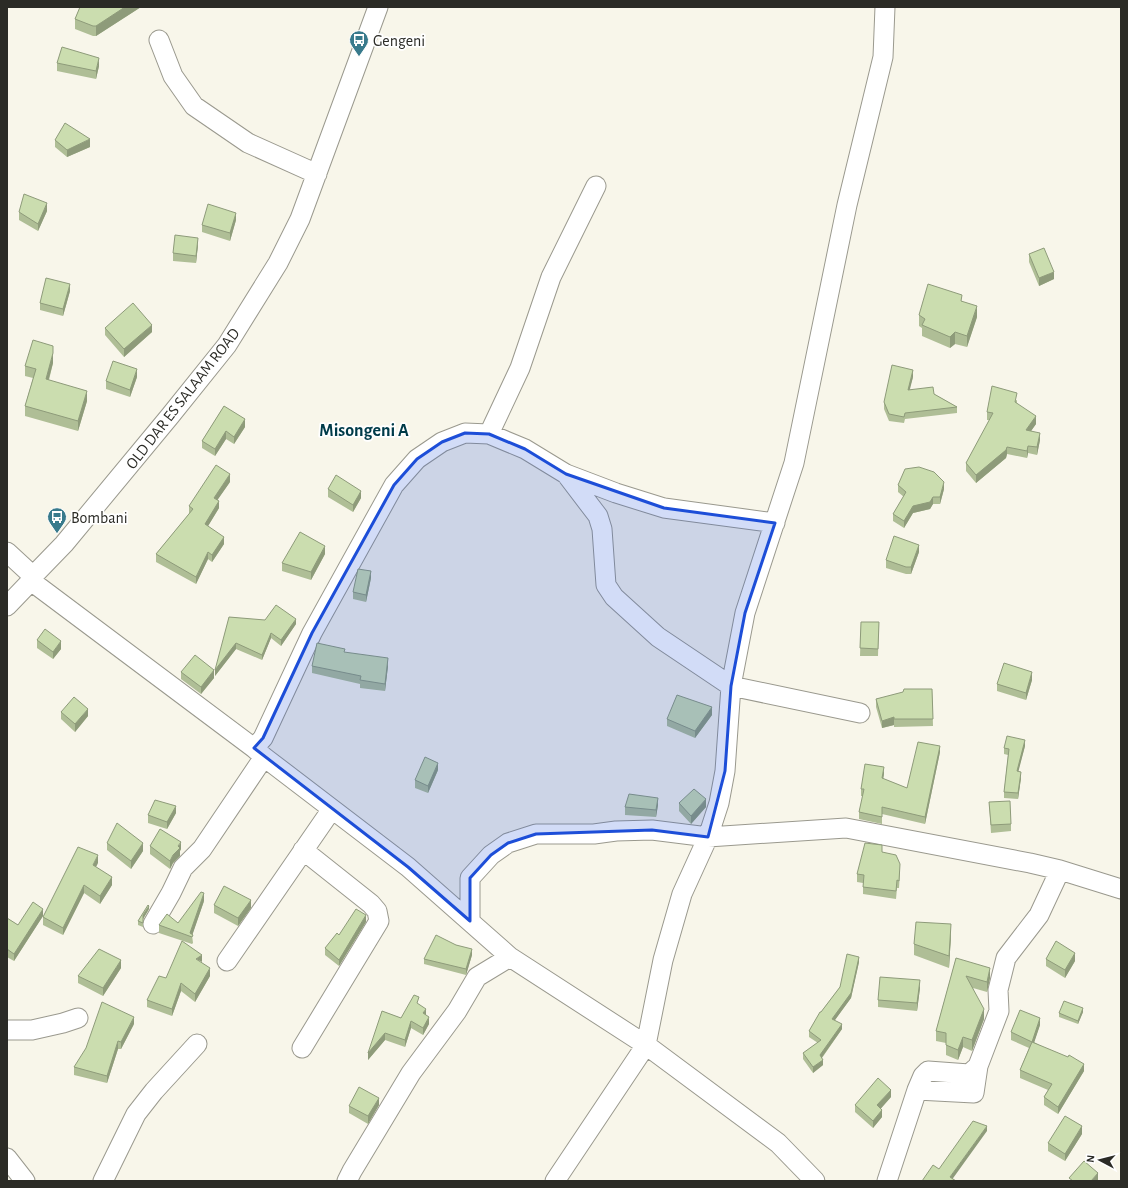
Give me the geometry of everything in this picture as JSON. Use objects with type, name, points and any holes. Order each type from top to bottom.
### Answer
[{"type":"street","name":"OLD DAR ES SALAAM ROAD","points":[[7,606],[64,544],[227,345],[278,263],[300,218],[378,7]]},
{"type":"street","points":[[554,1181],[646,1045],[663,960],[682,894],[708,837],[719,803],[725,771],[731,686],[745,613],[794,463],[847,205],[883,57],[885,7]]},
{"type":"street","points":[[159,40],[173,76],[194,106],[248,143],[317,174]]},
{"type":"street","points":[[489,434],[520,368],[551,277],[596,186]]},
{"type":"street","points":[[153,924],[171,894],[183,868],[202,849],[259,753],[263,738],[312,633],[394,485],[417,459],[442,442],[466,433],[489,434],[525,449],[566,474],[616,493],[664,508],[775,523]]},
{"type":"street","points":[[566,474],[598,516],[602,529],[606,585],[614,597],[658,637],[731,686],[860,713]]},
{"type":"street","points":[[8,553],[32,579],[408,868],[510,957],[646,1045],[778,1143],[815,1181]]},
{"type":"street","points":[[227,962],[332,809]]},
{"type":"street","points":[[470,921],[470,878],[491,854],[508,843],[536,834],[594,834],[616,831],[652,830],[708,837],[846,828],[1030,863],[1060,870],[1121,889]]},
{"type":"street","points":[[302,1048],[379,921],[377,911],[372,904],[303,850]]},
{"type":"street","points":[[887,1181],[923,1076],[928,1071],[969,1074],[978,1066],[999,1011],[998,990],[1006,958],[1039,915],[1060,870]]},
{"type":"street","points":[[347,1181],[411,1073],[457,1011],[477,977],[510,957]]},
{"type":"street","points":[[7,1030],[32,1030],[78,1018]]},
{"type":"street","points":[[103,1181],[136,1114],[154,1091],[197,1044]]},
{"type":"street","points":[[7,1158],[25,1181]]},
{"type":"highlighted area","points":[[465,433],[489,434],[525,449],[566,474],[664,508],[775,523],[745,613],[731,686],[725,771],[708,837],[652,830],[536,834],[508,843],[491,855],[470,878],[470,921],[408,867],[254,748],[263,738],[312,633],[394,485],[417,459],[442,442]]},
{"type":"building","points":[[80,7],[125,7],[96,26],[93,26],[75,19]]},
{"type":"building","points":[[62,47],[99,58],[96,71],[57,63]]},
{"type":"building","points":[[65,123],[90,139],[67,150],[55,140]]},
{"type":"building","points":[[24,194],[47,203],[38,224],[19,212]]},
{"type":"building","points":[[208,204],[236,213],[230,233],[202,225]]},
{"type":"building","points":[[175,235],[198,238],[196,256],[173,253]]},
{"type":"building","points":[[1044,248],[1054,272],[1039,278],[1029,254]]},
{"type":"building","points":[[46,278],[70,284],[63,309],[40,303]]},
{"type":"building","points":[[928,284],[962,295],[961,301],[977,306],[967,336],[955,332],[950,337],[922,325],[925,319],[919,315]]},
{"type":"building","points":[[133,303],[152,325],[124,349],[105,328]]},
{"type":"building","points":[[33,340],[53,346],[53,353],[46,379],[87,391],[78,421],[25,406],[36,369],[25,366]]},
{"type":"building","points":[[113,361],[137,369],[130,390],[106,381]]},
{"type":"building","points":[[892,365],[913,370],[908,390],[933,387],[934,394],[957,407],[905,413],[904,417],[889,414],[884,402]]},
{"type":"building","points":[[992,386],[1017,393],[1015,402],[1036,416],[1026,430],[1040,433],[1037,447],[1028,446],[1027,451],[1007,447],[1006,450],[976,475],[966,463],[993,413],[987,412]]},
{"type":"building","points":[[224,406],[245,419],[234,437],[226,431],[215,449],[202,441]]},
{"type":"building","points":[[216,465],[230,474],[214,498],[219,501],[205,524],[224,537],[212,555],[208,552],[196,577],[156,554],[193,509],[189,506]]},
{"type":"building","points":[[919,467],[934,472],[944,482],[940,497],[933,497],[930,502],[913,506],[904,521],[893,514],[906,492],[898,485],[905,469]]},
{"type":"building","points":[[336,475],[361,491],[353,505],[328,489]]},
{"type":"building","points":[[300,532],[325,546],[311,572],[282,563]]},
{"type":"building","points":[[894,536],[919,545],[911,567],[906,567],[886,560]]},
{"type":"building","points":[[358,569],[371,571],[366,595],[353,592]]},
{"type":"building","points":[[276,605],[296,619],[281,640],[271,633],[262,655],[236,643],[215,670],[229,617],[265,620]]},
{"type":"building","points":[[861,622],[879,622],[878,649],[860,648]]},
{"type":"building","points":[[45,629],[61,641],[53,652],[37,640]]},
{"type":"building","points":[[317,643],[345,649],[344,652],[388,658],[385,684],[360,680],[361,676],[312,666]]},
{"type":"building","points":[[195,655],[214,670],[201,687],[181,672]]},
{"type":"building","points":[[1004,663],[1032,672],[1026,693],[997,684]]},
{"type":"building","points":[[904,689],[932,689],[933,719],[894,719],[894,717],[882,721],[876,699],[903,692]]},
{"type":"building","points":[[677,695],[712,707],[695,731],[667,719]]},
{"type":"building","points":[[74,697],[88,709],[75,724],[61,712]]},
{"type":"building","points":[[1007,736],[1025,740],[1017,771],[1021,772],[1018,793],[1004,792],[1009,749],[1004,748]]},
{"type":"building","points":[[918,742],[940,746],[925,817],[882,807],[882,817],[859,812],[864,789],[861,789],[865,764],[884,767],[882,778],[907,788]]},
{"type":"building","points":[[425,757],[438,763],[428,786],[415,780]]},
{"type":"building","points":[[694,789],[706,799],[691,816],[679,803]]},
{"type":"building","points":[[629,794],[658,798],[656,810],[625,807]]},
{"type":"building","points":[[155,800],[176,806],[167,822],[148,815]]},
{"type":"building","points":[[1010,801],[1011,824],[991,825],[989,802]]},
{"type":"building","points":[[117,823],[143,843],[131,861],[107,843]]},
{"type":"building","points":[[160,829],[181,842],[178,846],[180,848],[173,855],[170,861],[150,846]]},
{"type":"building","points":[[865,843],[882,845],[882,852],[896,855],[900,864],[899,881],[897,880],[896,891],[863,887],[864,875],[857,874]]},
{"type":"building","points":[[78,847],[98,855],[93,865],[112,877],[100,896],[84,885],[63,928],[43,917]]},
{"type":"building","points":[[224,886],[251,900],[238,918],[214,905]]},
{"type":"building","points":[[201,892],[204,893],[190,933],[193,935],[192,937],[159,925],[167,914],[178,923]]},
{"type":"building","points":[[33,902],[43,909],[14,954],[7,949],[7,918],[18,925]]},
{"type":"building","points":[[148,905],[149,906],[143,915],[143,923],[138,921]]},
{"type":"building","points":[[356,909],[366,915],[339,960],[325,948],[337,933],[339,935]]},
{"type":"building","points":[[916,922],[951,924],[949,956],[914,944]]},
{"type":"building","points":[[436,935],[456,945],[472,949],[466,969],[424,959]]},
{"type":"building","points":[[182,941],[202,955],[196,959],[210,968],[195,994],[181,983],[172,1009],[147,1000],[159,976],[166,978]]},
{"type":"building","points":[[1056,941],[1075,953],[1065,970],[1046,959]]},
{"type":"building","points":[[99,949],[121,960],[103,988],[78,976]]},
{"type":"building","points":[[847,954],[859,957],[851,993],[832,1019],[842,1024],[820,1055],[823,1060],[813,1067],[803,1053],[821,1040],[809,1031],[820,1012],[840,987]]},
{"type":"building","points":[[956,958],[990,968],[987,982],[966,976],[984,1009],[972,1040],[963,1037],[958,1050],[946,1045],[946,1033],[936,1031]]},
{"type":"building","points":[[880,977],[920,980],[917,1003],[878,1000]]},
{"type":"building","points":[[414,995],[419,997],[417,1003],[426,1009],[423,1013],[429,1017],[423,1028],[411,1021],[405,1040],[385,1033],[368,1053],[382,1011],[401,1018]]},
{"type":"building","points":[[1064,1001],[1083,1008],[1078,1021],[1059,1013]]},
{"type":"building","points":[[102,1002],[134,1017],[121,1042],[118,1041],[107,1076],[74,1067],[86,1048]]},
{"type":"building","points":[[1020,1010],[1040,1018],[1032,1042],[1011,1032]]},
{"type":"building","points":[[1032,1042],[1068,1057],[1069,1055],[1084,1064],[1058,1107],[1044,1097],[1052,1084],[1020,1070]]},
{"type":"building","points":[[878,1078],[891,1090],[877,1105],[882,1110],[873,1121],[855,1105]]},
{"type":"building","points":[[359,1087],[379,1098],[368,1116],[349,1106]]},
{"type":"building","points":[[1065,1116],[1082,1126],[1065,1154],[1048,1143]]},
{"type":"building","points":[[973,1121],[987,1126],[950,1177],[956,1181],[922,1181],[933,1165],[939,1169]]},
{"type":"building","points":[[1084,1161],[1098,1173],[1091,1181],[1073,1181],[1069,1178]]},
{"type":"place","name":"Gengeni","points":[[359,57]]},
{"type":"place","name":"Bombani","points":[[57,534]]},
{"type":"district","name":"Misongeni A","points":[[364,430]]}]
